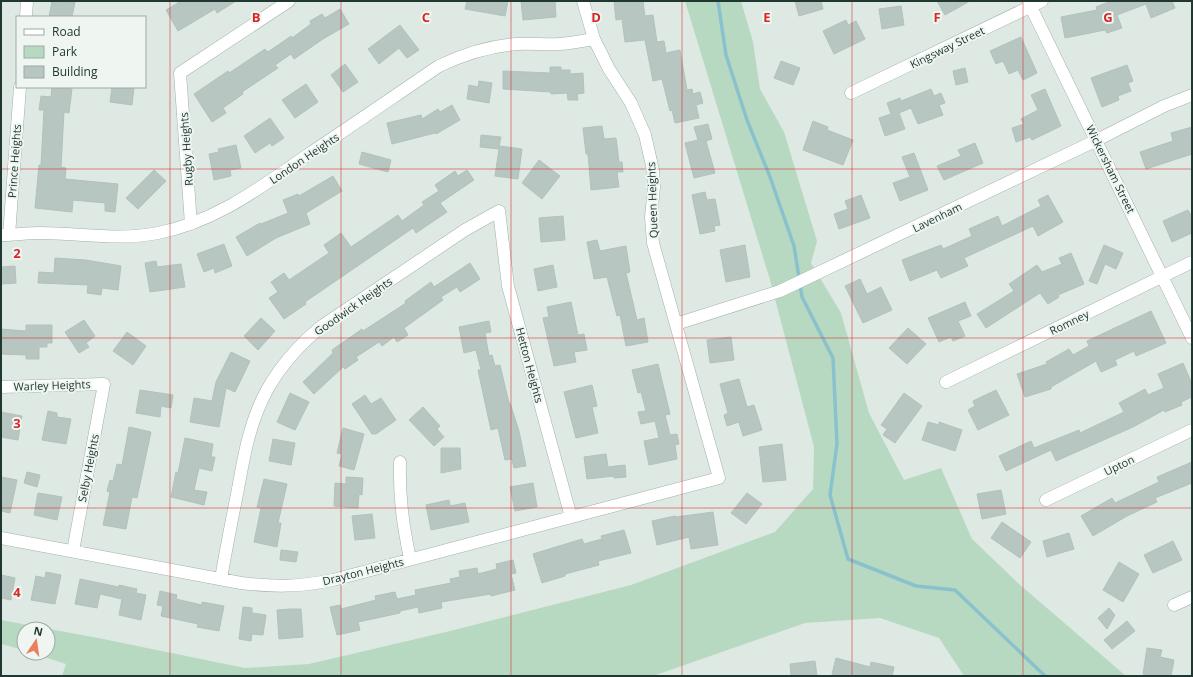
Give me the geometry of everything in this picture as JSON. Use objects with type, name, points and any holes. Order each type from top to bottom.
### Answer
[{"type":"street","points":[[26,16],[27,1]]},
{"type":"street","name":"Rugby Heights","points":[[192,224],[180,73],[289,1]]},
{"type":"street","name":"Queen Heights","points":[[583,1],[594,39],[609,69],[631,103],[646,135],[653,170],[654,187],[651,217],[653,243],[719,478]]},
{"type":"street","name":"Kingsway Street","points":[[851,93],[1030,4],[1042,1]]},
{"type":"street","name":"Wickersham Street","points":[[1030,4],[1192,338]]},
{"type":"street","name":"London Heights","points":[[5,235],[40,233],[135,236],[156,234],[192,224],[241,200],[440,66],[458,57],[497,46],[518,44],[560,44],[594,39]]},
{"type":"street","name":"Prince Heights","points":[[5,235],[20,88]]},
{"type":"street","name":"Lavenham","points":[[676,324],[780,291],[1097,140],[1164,106],[1192,94]]},
{"type":"street","name":"Hetton Heights","points":[[499,211],[508,286],[571,517]]},
{"type":"street","name":"Goodwick Heights","points":[[221,579],[250,431],[264,397],[278,372],[297,349],[322,326],[465,230],[499,211]]},
{"type":"street","name":"Romney","points":[[946,382],[1192,262]]},
{"type":"street","name":"Warley Heights","points":[[1,387],[104,384]]},
{"type":"street","name":"Selby Heights","points":[[72,551],[104,384]]},
{"type":"street","name":"Upton","points":[[1046,500],[1192,430]]},
{"type":"street","points":[[400,462],[402,518],[410,559]]},
{"type":"street","name":"Drayton Heights","points":[[1,538],[221,579],[268,586],[290,586],[312,584],[719,478]]},
{"type":"street","points":[[1174,605],[1192,597]]},
{"type":"green space","points":[[685,1],[741,1],[753,42],[760,89],[784,132],[817,241],[811,263],[841,313],[869,413],[904,480],[941,468],[972,539],[1019,584],[1126,676],[964,676],[939,638],[880,618],[805,623],[653,676],[62,676],[66,664],[56,661],[56,630],[245,668],[309,664],[450,631],[631,585],[775,532],[813,489],[814,447],[770,280]]},
{"type":"green space","points":[[1,620],[16,623],[16,648],[1,644]]},
{"type":"building","points":[[52,1],[75,2],[72,16],[49,16]]},
{"type":"building","points":[[181,1],[236,1],[217,13],[215,9],[178,31],[166,10]]},
{"type":"building","points":[[467,1],[508,1],[505,16],[465,9]]},
{"type":"building","points":[[521,1],[555,1],[556,17],[523,20]]},
{"type":"building","points":[[614,1],[643,1],[645,16],[653,15],[657,42],[664,41],[666,53],[680,50],[687,90],[692,89],[693,94],[700,92],[703,103],[696,105],[699,118],[675,123],[672,110],[670,111],[662,79],[653,81],[645,40],[625,42],[622,19],[616,20]]},
{"type":"building","points":[[795,1],[821,1],[823,9],[799,16]]},
{"type":"building","points":[[937,1],[970,1],[945,15]]},
{"type":"building","points":[[1111,1],[1172,1],[1175,8],[1151,18],[1146,4],[1117,15],[1122,28],[1107,33],[1105,30],[1065,38],[1061,17],[1097,10],[1096,7]]},
{"type":"building","points":[[901,6],[904,25],[882,29],[879,9]]},
{"type":"building","points":[[340,9],[349,24],[323,39],[294,59],[291,54],[275,65],[278,68],[242,92],[243,94],[223,108],[226,113],[212,122],[194,94],[228,71],[229,73],[265,49],[268,52],[291,36],[292,38],[311,24],[310,21],[322,14],[325,18]]},
{"type":"building","points":[[846,20],[848,25],[856,21],[865,39],[834,54],[823,31]]},
{"type":"building","points":[[400,25],[419,50],[407,58],[399,48],[379,64],[368,49]]},
{"type":"building","points":[[1021,37],[1037,73],[1023,80],[1018,70],[1009,74],[1003,61],[996,64],[990,51]]},
{"type":"building","points":[[781,61],[800,68],[793,85],[774,78]]},
{"type":"building","points":[[345,64],[358,82],[343,92],[331,75]]},
{"type":"building","points":[[1127,65],[1133,81],[1128,83],[1131,91],[1118,96],[1119,100],[1102,107],[1091,78]]},
{"type":"building","points":[[550,67],[561,67],[561,70],[570,70],[570,74],[583,73],[584,93],[577,94],[578,100],[568,100],[567,93],[551,94],[551,92],[503,89],[503,71],[550,73]]},
{"type":"building","points":[[965,68],[968,82],[956,85],[953,71]]},
{"type":"building","points":[[479,81],[492,83],[489,103],[467,99],[469,85],[478,87]]},
{"type":"building","points":[[306,84],[318,102],[295,118],[282,100]]},
{"type":"building","points":[[52,88],[72,89],[69,113],[64,112],[61,167],[66,168],[65,179],[118,184],[115,212],[105,211],[105,203],[73,200],[72,212],[35,208],[39,165],[41,165],[44,110],[39,110],[41,96],[51,97]]},
{"type":"building","points":[[112,88],[134,88],[132,105],[110,102]]},
{"type":"building","points":[[931,89],[934,96],[941,93],[945,103],[939,105],[943,115],[918,124],[911,108],[899,113],[905,129],[885,136],[879,118],[891,114],[887,103],[900,98],[901,101]]},
{"type":"building","points":[[1045,89],[1061,126],[1032,140],[1030,137],[1016,142],[1012,128],[1024,124],[1021,119],[1038,110],[1031,95]]},
{"type":"building","points":[[452,105],[460,120],[436,134],[392,144],[387,123],[421,115],[422,119],[438,109],[440,112]]},
{"type":"building","points":[[270,118],[284,138],[272,146],[270,143],[255,153],[244,136]]},
{"type":"building","points":[[813,121],[828,127],[827,130],[853,140],[843,165],[803,150]]},
{"type":"building","points":[[708,124],[712,139],[706,141],[715,173],[694,178],[685,143],[698,140],[694,127]]},
{"type":"building","points":[[602,126],[604,139],[616,138],[619,162],[622,162],[623,172],[617,172],[619,187],[591,190],[588,154],[586,154],[583,128]]},
{"type":"building","points":[[1192,127],[1192,154],[1146,169],[1140,152],[1173,141],[1171,133]]},
{"type":"building","points":[[481,135],[501,137],[499,146],[522,149],[518,179],[495,176],[499,149],[480,147]]},
{"type":"building","points":[[975,143],[983,163],[944,180],[937,166],[961,156],[958,150]]},
{"type":"building","points":[[236,145],[241,168],[230,170],[231,176],[214,180],[209,154],[219,152],[218,149]]},
{"type":"building","points":[[362,152],[391,160],[388,172],[359,164]]},
{"type":"building","points":[[914,153],[928,190],[900,201],[893,183],[910,177],[902,157]]},
{"type":"building","points":[[539,160],[560,176],[542,199],[522,183]]},
{"type":"building","points":[[154,170],[166,181],[138,209],[126,198]]},
{"type":"building","points":[[467,170],[474,180],[440,203],[447,212],[416,233],[413,228],[305,302],[306,304],[284,319],[269,298],[278,292],[271,282],[284,273],[289,280],[329,253],[324,245],[341,233],[351,247],[398,215],[402,221],[424,205],[422,202],[439,191],[435,185],[455,171],[458,176]]},
{"type":"building","points":[[333,176],[342,191],[306,213],[310,224],[276,238],[247,256],[236,237],[260,223],[261,224],[288,213],[283,200],[298,194],[299,196]]},
{"type":"building","points":[[705,192],[707,200],[715,199],[720,225],[714,226],[715,231],[700,234],[692,195]]},
{"type":"building","points":[[861,195],[870,218],[839,229],[834,214],[848,209],[845,201]]},
{"type":"building","points":[[1048,195],[1063,222],[1038,236],[1033,226],[964,258],[968,266],[941,278],[937,270],[910,281],[902,260],[941,245],[943,249],[972,236],[969,229],[998,216],[1002,226],[1041,206],[1038,200]]},
{"type":"building","points":[[1188,210],[1192,217],[1192,233],[1172,242],[1163,221]]},
{"type":"building","points":[[563,216],[565,240],[541,242],[539,218]]},
{"type":"building","points":[[597,240],[600,251],[626,246],[630,272],[626,273],[637,320],[644,318],[648,342],[626,346],[620,315],[617,316],[607,277],[594,279],[587,242]]},
{"type":"building","points":[[224,244],[232,266],[215,273],[214,268],[204,272],[197,254]]},
{"type":"building","points":[[745,245],[750,277],[726,282],[720,250]]},
{"type":"building","points":[[1104,245],[1123,253],[1116,269],[1105,264],[1097,284],[1089,281]]},
{"type":"building","points":[[1071,253],[1084,284],[1058,295],[1059,297],[1048,304],[1040,293],[986,328],[977,314],[1014,291],[1009,284],[1037,265],[1042,272],[1062,264],[1059,258]]},
{"type":"building","points":[[55,258],[86,260],[121,266],[118,290],[102,288],[101,295],[87,293],[88,285],[38,283],[39,272],[54,273]]},
{"type":"building","points":[[156,261],[157,267],[181,264],[185,287],[150,292],[145,263]]},
{"type":"building","points":[[470,263],[480,279],[460,292],[457,287],[441,297],[443,300],[404,328],[408,335],[397,342],[394,337],[382,346],[379,342],[356,357],[358,360],[345,369],[343,367],[314,394],[303,382],[333,353],[332,350],[362,329],[363,331],[406,303],[405,301],[431,282],[434,287]]},
{"type":"building","points":[[553,265],[557,287],[538,291],[534,269]]},
{"type":"building","points":[[15,266],[16,283],[1,284],[1,267]]},
{"type":"building","points":[[860,279],[867,294],[881,287],[892,310],[863,323],[845,286]]},
{"type":"building","points":[[571,302],[578,335],[584,334],[587,350],[574,352],[576,362],[554,366],[543,318],[549,317],[547,307]]},
{"type":"building","points":[[965,302],[971,316],[958,321],[965,336],[953,341],[951,337],[939,342],[928,318]]},
{"type":"building","points":[[1151,311],[1166,343],[1136,356],[1134,351],[1115,360],[1117,365],[1101,372],[1096,361],[1051,387],[1051,389],[1025,397],[1017,374],[1047,364],[1046,362],[1069,349],[1073,355],[1089,346],[1087,341]]},
{"type":"building","points":[[261,318],[275,331],[258,350],[244,336]]},
{"type":"building","points":[[84,320],[95,336],[86,343],[89,347],[79,353],[65,332]]},
{"type":"building","points":[[489,321],[491,332],[485,333],[489,356],[492,355],[495,366],[500,365],[509,403],[519,431],[526,466],[514,468],[512,459],[505,460],[498,428],[491,430],[478,370],[481,370],[476,350],[464,353],[459,327]]},
{"type":"building","points":[[26,325],[52,325],[52,343],[47,343],[47,347],[39,347],[39,359],[26,359],[26,355],[1,354],[1,329],[26,331]]},
{"type":"building","points":[[908,328],[926,344],[907,364],[889,348]]},
{"type":"building","points":[[127,332],[146,346],[133,365],[113,351]]},
{"type":"building","points":[[731,337],[734,360],[710,363],[707,340]]},
{"type":"building","points":[[231,352],[250,361],[235,392],[226,388],[219,427],[190,422],[194,398],[212,401],[216,382]]},
{"type":"building","points":[[1183,363],[1192,384],[1192,397],[1181,402],[1182,405],[1165,412],[1164,410],[1133,427],[1056,461],[1051,450],[1006,471],[999,456],[1031,441],[1034,448],[1079,430],[1080,433],[1124,412],[1119,403],[1145,389],[1148,395],[1164,388],[1158,374]]},
{"type":"building","points":[[658,364],[670,414],[665,415],[670,435],[677,434],[679,444],[675,445],[677,459],[649,465],[644,441],[659,438],[655,421],[641,424],[638,412],[646,411],[641,392],[638,393],[632,370]]},
{"type":"building","points":[[739,379],[747,407],[754,405],[762,430],[743,436],[739,422],[727,426],[724,415],[728,413],[720,384]]},
{"type":"building","points":[[592,385],[597,406],[592,407],[598,433],[576,438],[564,392]]},
{"type":"building","points":[[140,390],[173,395],[171,408],[161,406],[160,417],[136,413]]},
{"type":"building","points":[[996,390],[1009,415],[978,430],[968,410],[975,406],[973,401]]},
{"type":"building","points":[[290,393],[309,402],[295,430],[277,422]]},
{"type":"building","points":[[904,393],[922,406],[895,443],[883,435],[887,429],[881,425]]},
{"type":"building","points":[[365,395],[371,404],[381,398],[396,420],[376,434],[372,434],[352,404]]},
{"type":"building","points":[[423,407],[440,426],[437,429],[444,437],[434,446],[409,420]]},
{"type":"building","points":[[48,411],[57,413],[57,417],[71,419],[66,444],[42,440]]},
{"type":"building","points":[[1,412],[22,416],[18,440],[1,437]]},
{"type":"building","points":[[928,422],[939,425],[939,422],[962,430],[955,451],[922,440]]},
{"type":"building","points":[[129,427],[151,432],[137,498],[132,497],[126,529],[103,525],[110,492],[107,491],[110,480],[113,481],[117,464],[122,465]]},
{"type":"building","points":[[343,428],[364,434],[354,470],[339,466],[342,454],[337,453]]},
{"type":"building","points":[[185,438],[213,444],[211,457],[215,457],[212,471],[199,468],[194,490],[207,492],[204,505],[171,497],[176,472],[178,473]]},
{"type":"building","points":[[273,439],[295,443],[291,465],[269,461]]},
{"type":"building","points":[[782,444],[786,480],[763,482],[759,447]]},
{"type":"building","points":[[441,448],[460,448],[461,469],[441,473]]},
{"type":"building","points":[[606,454],[608,467],[625,465],[626,477],[614,478],[614,476],[587,479],[584,457]]},
{"type":"building","points":[[1192,462],[1192,483],[1155,498],[1157,502],[1127,516],[1093,536],[1081,516],[1112,498],[1115,503],[1159,482],[1157,477]]},
{"type":"building","points":[[27,472],[40,475],[37,487],[24,483]]},
{"type":"building","points":[[1,477],[17,480],[10,513],[1,511]]},
{"type":"building","points":[[346,477],[363,478],[362,495],[359,494],[358,508],[334,506],[335,483],[346,484]]},
{"type":"building","points":[[264,479],[287,484],[278,523],[281,523],[277,547],[254,542],[261,508],[257,507]]},
{"type":"building","points":[[533,483],[537,507],[515,511],[510,487]]},
{"type":"building","points":[[1001,490],[1006,514],[982,519],[977,494]]},
{"type":"building","points":[[38,493],[62,497],[57,520],[34,515]]},
{"type":"building","points":[[747,493],[762,504],[746,524],[731,513]]},
{"type":"building","points":[[449,500],[450,506],[465,503],[469,522],[431,530],[426,505]]},
{"type":"building","points":[[713,512],[718,545],[691,549],[689,537],[657,545],[652,521],[675,516]]},
{"type":"building","points":[[372,514],[375,538],[355,540],[352,516]]},
{"type":"building","points":[[1002,522],[1031,542],[1020,558],[991,538]]},
{"type":"building","points":[[624,530],[631,553],[598,561],[599,565],[565,574],[565,576],[542,583],[533,554],[582,539],[584,544],[602,539],[601,536]]},
{"type":"building","points":[[1069,533],[1074,549],[1047,557],[1043,541]]},
{"type":"building","points":[[1173,541],[1182,560],[1153,573],[1144,555]]},
{"type":"building","points":[[281,550],[298,552],[296,562],[280,560]]},
{"type":"building","points":[[513,560],[516,573],[511,574],[515,590],[491,596],[491,594],[441,602],[442,608],[419,613],[418,607],[400,611],[400,613],[358,622],[360,630],[337,635],[330,607],[340,605],[341,609],[376,600],[375,596],[395,592],[397,599],[416,595],[415,590],[451,583],[450,579],[460,577],[459,571],[477,568],[478,574],[497,569],[496,564]]},
{"type":"building","points":[[1119,562],[1139,574],[1123,602],[1103,590]]},
{"type":"building","points":[[46,572],[61,575],[55,604],[31,600],[36,576],[45,578]]},
{"type":"building","points":[[1,575],[15,578],[11,600],[1,598]]},
{"type":"building","points":[[80,579],[137,589],[136,593],[146,595],[141,620],[119,615],[122,599],[100,594],[97,608],[75,604]]},
{"type":"building","points":[[160,591],[177,595],[176,599],[202,605],[202,602],[224,606],[219,631],[197,627],[198,624],[161,616],[163,606],[157,605]]},
{"type":"building","points":[[243,607],[252,608],[252,613],[266,615],[263,635],[252,634],[251,641],[239,639]]},
{"type":"building","points":[[1109,608],[1115,615],[1107,629],[1098,618]]},
{"type":"building","points":[[301,609],[303,637],[279,639],[277,610]]},
{"type":"building","points":[[1127,621],[1135,631],[1112,649],[1104,640]]},
{"type":"building","points":[[1147,648],[1162,650],[1160,657],[1174,660],[1171,676],[1153,676],[1143,674]]},
{"type":"building","points":[[836,658],[870,667],[871,662],[894,667],[892,676],[839,676],[832,674]]},
{"type":"building","points":[[815,661],[817,676],[791,676],[790,664]]},
{"type":"waterway","points":[[718,1],[726,55],[747,120],[770,177],[794,246],[802,297],[833,358],[837,444],[830,495],[848,559],[916,586],[955,590],[1045,676]]}]
